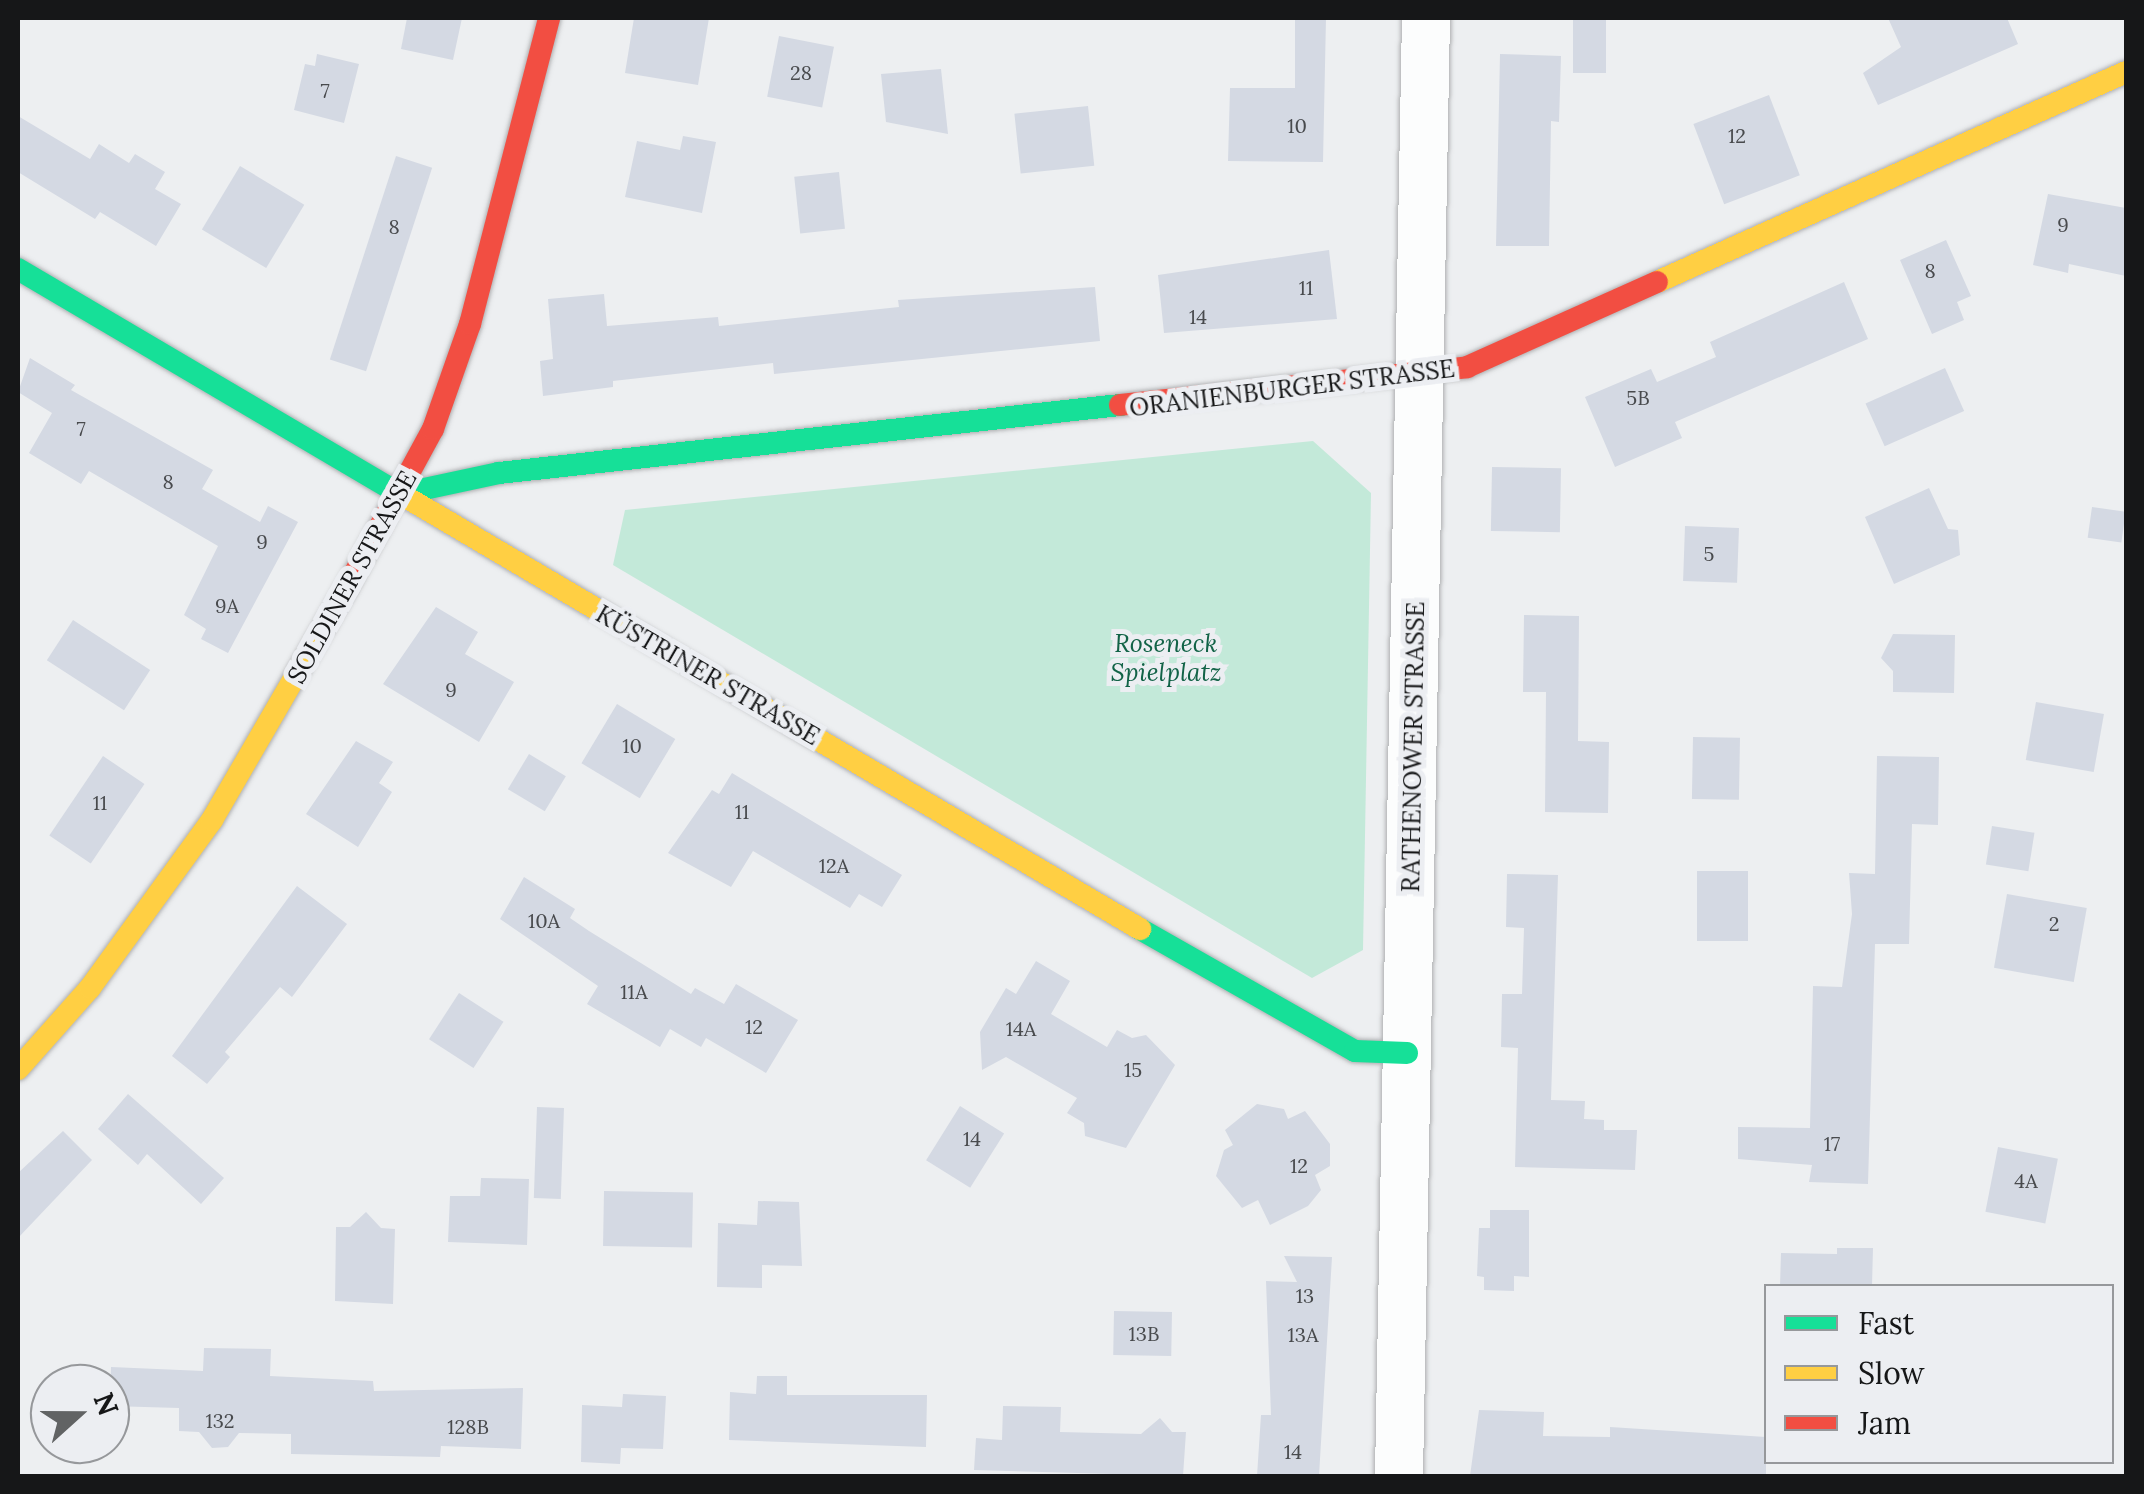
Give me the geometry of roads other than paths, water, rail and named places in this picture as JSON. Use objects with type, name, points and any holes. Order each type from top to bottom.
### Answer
[{"type":"street","name":"SOLDINER STRASSE","points":[[18,1069],[90,988],[212,820],[401,494],[433,429],[470,324],[549,18]]},
{"type":"street","name":"RATHENOWER STRASSE","points":[[1398,1476],[1426,18]]},
{"type":"street","name":"ORANIENBURGER STRASSE","points":[[401,494],[499,472],[1467,368],[2126,72]]},
{"type":"street","name":"KÜSTRINER STRASSE","points":[[18,269],[1264,1002],[1355,1051],[1407,1054]]},
{"type":"park label","name":"Roseneck Spielplatz","points":[[1166,658]]}]
